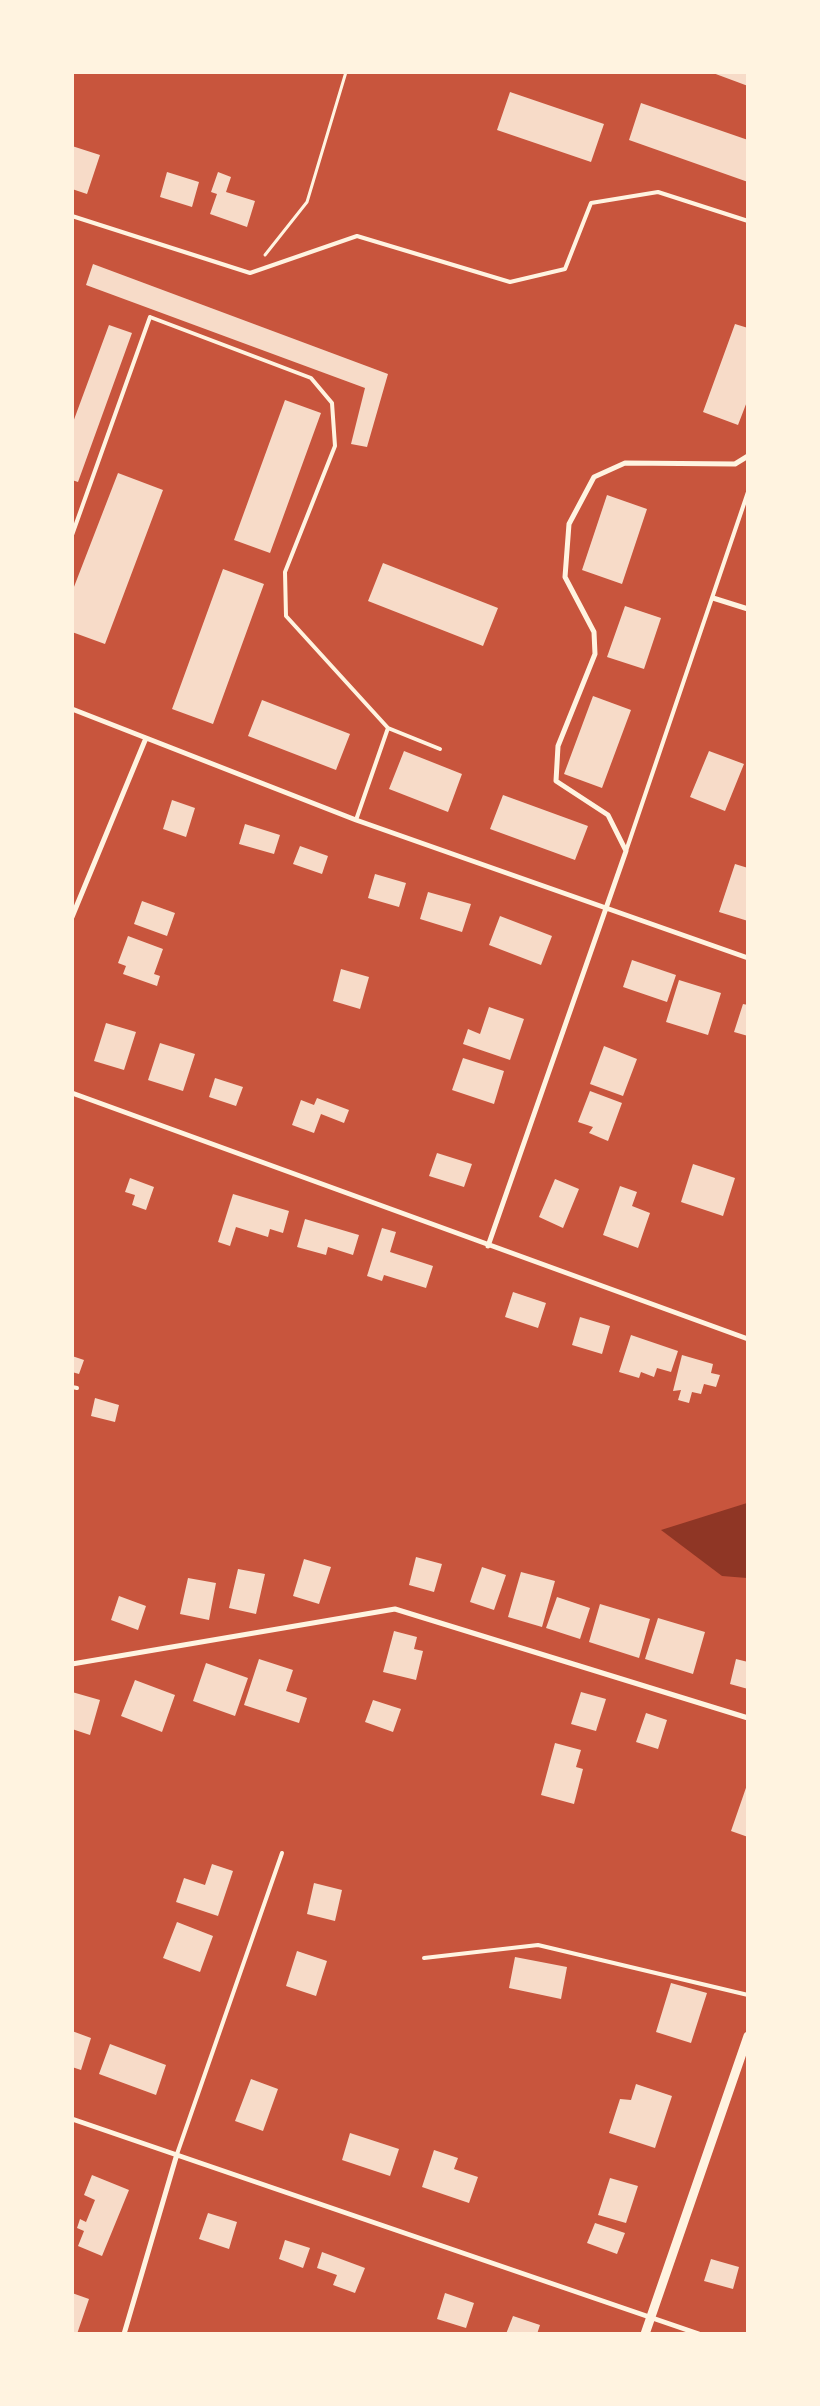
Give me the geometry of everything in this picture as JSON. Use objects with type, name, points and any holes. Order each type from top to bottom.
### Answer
[{"type":"street","points":[[488,1246],[626,851],[608,815],[556,781],[558,746],[595,654],[594,632],[565,577],[569,524],[594,477],[625,463],[736,464],[748,456]]},
{"type":"street","points":[[713,598],[748,609]]},
{"type":"street","points":[[72,709],[356,820],[748,958]]},
{"type":"street","points":[[72,917],[146,738]]},
{"type":"street","points":[[72,1093],[488,1246],[748,1339]]},
{"type":"street","points":[[72,1664],[395,1609],[748,1718]]},
{"type":"street","points":[[645,2334],[748,2036]]},
{"type":"street","points":[[72,2120],[177,2154],[699,2334]]},
{"type":"street","points":[[124,2334],[177,2154]]},
{"type":"lane","points":[[72,216],[250,274],[357,236],[510,282],[565,269],[591,203],[658,192],[748,221]]},
{"type":"lane","points":[[72,535],[150,318],[311,378],[332,403],[335,446],[285,572],[286,616],[388,728],[440,749]]},
{"type":"lane","points":[[626,851],[748,492]]},
{"type":"lane","points":[[356,820],[388,728]]},
{"type":"lane","points":[[177,2154],[282,1854]]},
{"type":"lane","points":[[424,1958],[538,1945],[748,1995]]},
{"type":"path","points":[[250,274],[307,202],[346,72]]},
{"type":"shaded area","points":[[747,1503],[747,1578],[722,1576],[661,1530]]},
{"type":"building","points":[[748,72],[748,86],[713,73]]},
{"type":"building","points":[[510,92],[604,124],[591,162],[497,130]]},
{"type":"building","points":[[641,103],[748,140],[748,182],[629,140]]},
{"type":"building","points":[[72,146],[100,155],[87,194],[72,189]]},
{"type":"building","points":[[167,172],[199,182],[192,207],[160,197]]},
{"type":"building","points":[[218,172],[231,177],[226,192],[255,201],[247,227],[210,214],[217,194],[211,192]]},
{"type":"building","points":[[93,264],[388,374],[367,447],[351,444],[365,388],[86,285]]},
{"type":"building","points":[[735,324],[748,328],[748,399],[738,425],[703,412]]},
{"type":"building","points":[[109,325],[132,333],[78,482],[72,480],[72,425]]},
{"type":"building","points":[[285,400],[321,413],[270,553],[234,540]]},
{"type":"building","points":[[118,473],[163,490],[105,644],[72,632],[72,592]]},
{"type":"building","points":[[607,495],[647,509],[622,584],[582,570]]},
{"type":"building","points":[[383,563],[498,608],[483,646],[368,601]]},
{"type":"building","points":[[223,569],[264,584],[213,724],[172,709]]},
{"type":"building","points":[[625,606],[661,618],[644,669],[607,657]]},
{"type":"building","points":[[593,696],[631,710],[602,788],[564,774]]},
{"type":"building","points":[[262,700],[350,734],[336,770],[248,736]]},
{"type":"building","points":[[404,751],[462,774],[448,812],[389,789]]},
{"type":"building","points":[[709,751],[744,764],[725,811],[690,797]]},
{"type":"building","points":[[503,795],[588,826],[575,860],[490,829]]},
{"type":"building","points":[[172,800],[195,808],[186,837],[163,829]]},
{"type":"building","points":[[245,824],[280,835],[274,854],[239,844]]},
{"type":"building","points":[[300,846],[328,856],[322,874],[293,864]]},
{"type":"building","points":[[735,864],[748,868],[748,921],[719,912]]},
{"type":"building","points":[[375,874],[406,883],[399,907],[368,898]]},
{"type":"building","points":[[428,892],[471,904],[462,932],[420,919]]},
{"type":"building","points":[[142,901],[175,913],[167,936],[134,924]]},
{"type":"building","points":[[500,916],[552,936],[541,965],[489,945]]},
{"type":"building","points":[[128,936],[163,949],[154,974],[160,976],[157,986],[123,974],[126,966],[118,963]]},
{"type":"building","points":[[632,960],[676,975],[667,1002],[623,987]]},
{"type":"building","points":[[341,969],[369,977],[360,1009],[333,1001]]},
{"type":"building","points":[[679,980],[721,993],[708,1035],[666,1022]]},
{"type":"building","points":[[743,1004],[748,1005],[748,1036],[734,1032]]},
{"type":"building","points":[[489,1007],[524,1019],[510,1060],[463,1044],[468,1029],[480,1034]]},
{"type":"building","points":[[106,1023],[136,1032],[124,1070],[94,1061]]},
{"type":"building","points":[[160,1043],[195,1054],[183,1091],[148,1080]]},
{"type":"building","points":[[604,1046],[637,1059],[623,1096],[590,1084]]},
{"type":"building","points":[[463,1058],[504,1071],[494,1104],[452,1090]]},
{"type":"building","points":[[215,1078],[243,1087],[236,1106],[209,1097]]},
{"type":"building","points":[[590,1091],[622,1103],[608,1141],[589,1133],[593,1127],[578,1122]]},
{"type":"building","points":[[317,1098],[349,1110],[344,1123],[321,1114],[314,1133],[292,1125],[301,1100],[314,1105]]},
{"type":"building","points":[[437,1153],[472,1164],[464,1187],[429,1176]]},
{"type":"building","points":[[693,1164],[735,1178],[723,1216],[681,1202]]},
{"type":"building","points":[[130,1178],[154,1187],[146,1210],[132,1205],[135,1195],[125,1192]]},
{"type":"building","points":[[555,1179],[579,1189],[563,1228],[539,1217]]},
{"type":"building","points":[[620,1186],[637,1192],[632,1206],[650,1213],[638,1248],[603,1235]]},
{"type":"building","points":[[233,1194],[289,1211],[283,1233],[270,1229],[268,1237],[236,1227],[230,1246],[218,1242]]},
{"type":"building","points":[[305,1219],[359,1235],[353,1255],[328,1247],[326,1255],[297,1247]]},
{"type":"building","points":[[382,1228],[396,1232],[390,1252],[433,1266],[426,1288],[384,1275],[382,1281],[367,1276]]},
{"type":"building","points":[[513,1292],[546,1303],[538,1328],[505,1317]]},
{"type":"building","points":[[580,1317],[610,1326],[602,1354],[572,1345]]},
{"type":"building","points":[[631,1335],[678,1351],[671,1372],[657,1368],[654,1377],[641,1372],[639,1378],[619,1372]]},
{"type":"building","points":[[682,1355],[713,1364],[711,1373],[720,1375],[716,1387],[704,1384],[701,1394],[692,1392],[689,1403],[678,1400],[681,1390],[673,1391]]},
{"type":"building","points":[[72,1356],[84,1360],[79,1374],[72,1372]]},
{"type":"building","points":[[95,1398],[119,1405],[115,1422],[91,1416]]},
{"type":"building","points":[[416,1557],[442,1564],[434,1592],[409,1585]]},
{"type":"building","points":[[304,1559],[331,1567],[319,1604],[293,1596]]},
{"type":"building","points":[[482,1567],[506,1575],[494,1610],[470,1602]]},
{"type":"building","points":[[238,1569],[265,1574],[256,1614],[229,1608]]},
{"type":"building","points":[[521,1572],[555,1581],[542,1627],[508,1617]]},
{"type":"building","points":[[188,1578],[216,1583],[209,1620],[180,1614]]},
{"type":"building","points":[[119,1596],[146,1606],[138,1630],[111,1620]]},
{"type":"building","points":[[557,1597],[590,1608],[580,1639],[546,1628]]},
{"type":"building","points":[[600,1604],[650,1619],[639,1658],[589,1642]]},
{"type":"building","points":[[658,1618],[705,1632],[693,1674],[645,1659]]},
{"type":"building","points":[[394,1631],[417,1637],[414,1649],[423,1651],[416,1680],[383,1672]]},
{"type":"building","points":[[259,1659],[293,1670],[286,1691],[307,1698],[299,1723],[244,1705]]},
{"type":"building","points":[[736,1659],[748,1662],[748,1689],[730,1684]]},
{"type":"building","points":[[206,1663],[248,1678],[235,1716],[193,1701]]},
{"type":"building","points":[[135,1680],[175,1695],[162,1732],[121,1716]]},
{"type":"building","points":[[72,1692],[100,1700],[90,1735],[72,1729]]},
{"type":"building","points":[[581,1692],[606,1699],[596,1731],[571,1724]]},
{"type":"building","points":[[373,1700],[401,1709],[393,1732],[365,1722]]},
{"type":"building","points":[[646,1713],[667,1720],[658,1749],[636,1742]]},
{"type":"building","points":[[555,1743],[581,1750],[576,1767],[583,1769],[574,1804],[541,1795]]},
{"type":"building","points":[[748,1782],[748,1837],[731,1831]]},
{"type":"building","points":[[212,1864],[233,1871],[218,1916],[176,1902],[184,1878],[205,1885]]},
{"type":"building","points":[[314,1883],[342,1890],[335,1921],[307,1914]]},
{"type":"building","points":[[177,1922],[213,1936],[200,1972],[163,1958]]},
{"type":"building","points":[[297,1951],[327,1961],[316,1996],[286,1986]]},
{"type":"building","points":[[515,1957],[567,1967],[561,1999],[509,1988]]},
{"type":"building","points":[[671,1983],[707,1993],[691,2043],[656,2032]]},
{"type":"building","points":[[72,2031],[91,2038],[81,2070],[72,2067]]},
{"type":"building","points":[[110,2044],[166,2065],[156,2095],[99,2074]]},
{"type":"building","points":[[251,2079],[278,2089],[263,2131],[235,2121]]},
{"type":"building","points":[[636,2084],[672,2096],[655,2148],[609,2133],[620,2099],[631,2100]]},
{"type":"building","points":[[350,2133],[399,2149],[390,2176],[342,2160]]},
{"type":"building","points":[[434,2150],[458,2158],[454,2169],[478,2177],[469,2203],[422,2187]]},
{"type":"building","points":[[92,2175],[129,2190],[102,2256],[78,2246],[84,2231],[77,2228],[80,2219],[86,2222],[95,2200],[84,2195]]},
{"type":"building","points":[[610,2178],[638,2186],[626,2223],[598,2215]]},
{"type":"building","points":[[208,2213],[237,2222],[229,2249],[199,2239]]},
{"type":"building","points":[[595,2223],[625,2233],[617,2254],[587,2243]]},
{"type":"building","points":[[285,2240],[310,2248],[303,2268],[279,2259]]},
{"type":"building","points":[[322,2252],[365,2268],[355,2293],[333,2285],[337,2275],[317,2268]]},
{"type":"building","points":[[711,2259],[739,2267],[733,2289],[704,2281]]},
{"type":"building","points":[[72,2293],[89,2299],[77,2334],[72,2334]]},
{"type":"building","points":[[445,2293],[474,2303],[466,2328],[437,2319]]},
{"type":"building","points":[[513,2316],[540,2325],[537,2334],[506,2334]]}]
